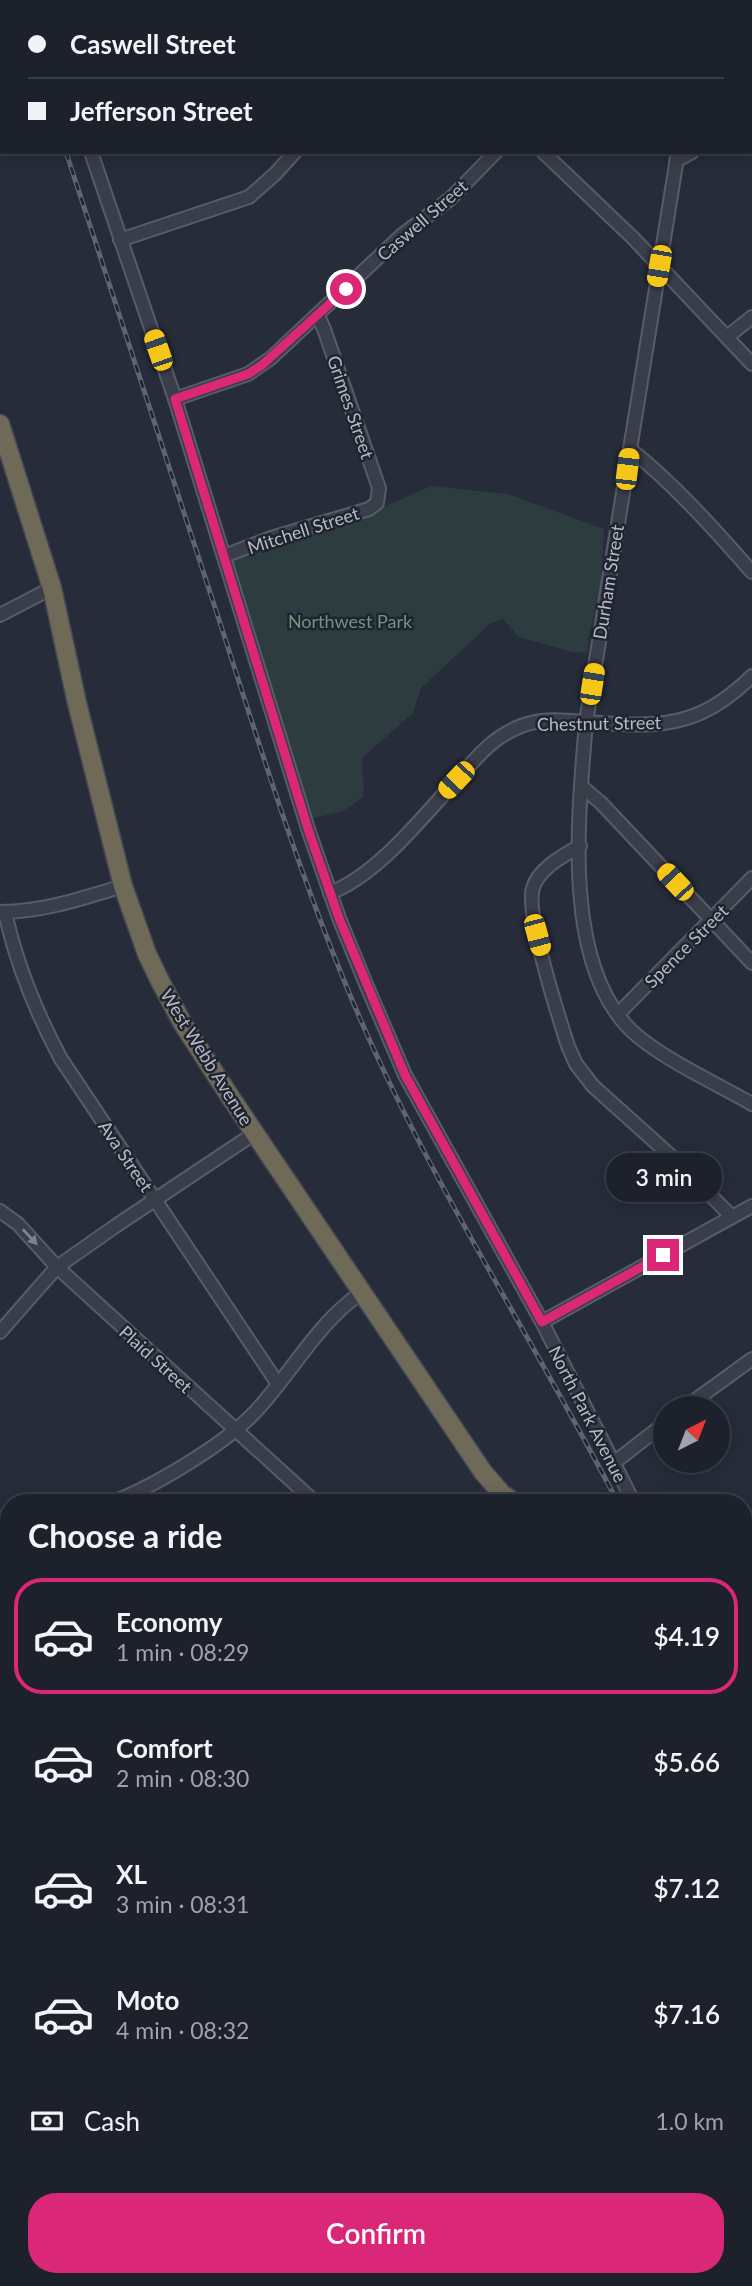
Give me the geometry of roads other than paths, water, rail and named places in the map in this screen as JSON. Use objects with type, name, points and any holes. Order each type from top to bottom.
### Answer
[{"type":"highway","name":"West Webb Avenue","points":[[0,424],[52,588],[77,703],[123,886],[147,954],[183,1024],[482,1472],[502,1494]]},
{"type":"street","name":"North Park Avenue","points":[[92,154],[175,399],[309,832],[366,984],[405,1075],[542,1322],[630,1494]]},
{"type":"street","points":[[120,240],[249,197],[293,154]]},
{"type":"street","name":"Caswell Street","points":[[175,399],[248,374],[271,358],[402,235],[450,199],[494,154]]},
{"type":"street","points":[[545,154],[659,266],[752,364]]},
{"type":"street","name":"Durham Street","points":[[677,156],[586,722],[581,786],[582,903],[588,946],[602,989],[626,1026],[648,1043],[752,1104]]},
{"type":"street","name":"Grimes Street","points":[[318,316],[379,488],[379,499]]},
{"type":"street","points":[[727,337],[752,317]]},
{"type":"street","points":[[630,449],[673,488],[752,572]]},
{"type":"street","name":"Mitchell Street","points":[[224,556],[271,538],[369,509],[379,499]]},
{"type":"street","points":[[0,615],[52,588]]},
{"type":"street","name":"Chestnut Street","points":[[330,893],[358,879],[386,855],[497,737],[524,724],[553,720],[656,724],[681,721],[724,700],[752,676]]},
{"type":"street","points":[[581,786],[601,803],[752,963]]},
{"type":"street","points":[[580,846],[541,874],[531,895],[532,918],[568,1046],[576,1064],[593,1086],[682,1166],[732,1217]]},
{"type":"street","name":"Spence Street","points":[[618,1014],[752,878]]},
{"type":"street","points":[[3,912],[45,907],[123,886]]},
{"type":"street","name":"Ava Street","points":[[3,912],[48,1036],[61,1059],[278,1384]]},
{"type":"street","points":[[0,1332],[57,1267],[255,1133]]},
{"type":"street","points":[[542,1322],[752,1206]]},
{"type":"street","name":"Plaid Street","points":[[0,1211],[18,1224],[57,1267],[306,1494]]},
{"type":"street","points":[[137,1494],[236,1430],[255,1413],[329,1319],[362,1292]]},
{"type":"street","points":[[702,1396],[752,1359]]},
{"type":"street","points":[[615,1462],[653,1432]]},
{"type":"railway","points":[[67,154],[272,782],[342,976],[421,1146],[613,1494]]},
{"type":"park label","name":"Northwest Park","points":[[350,621]]}]
